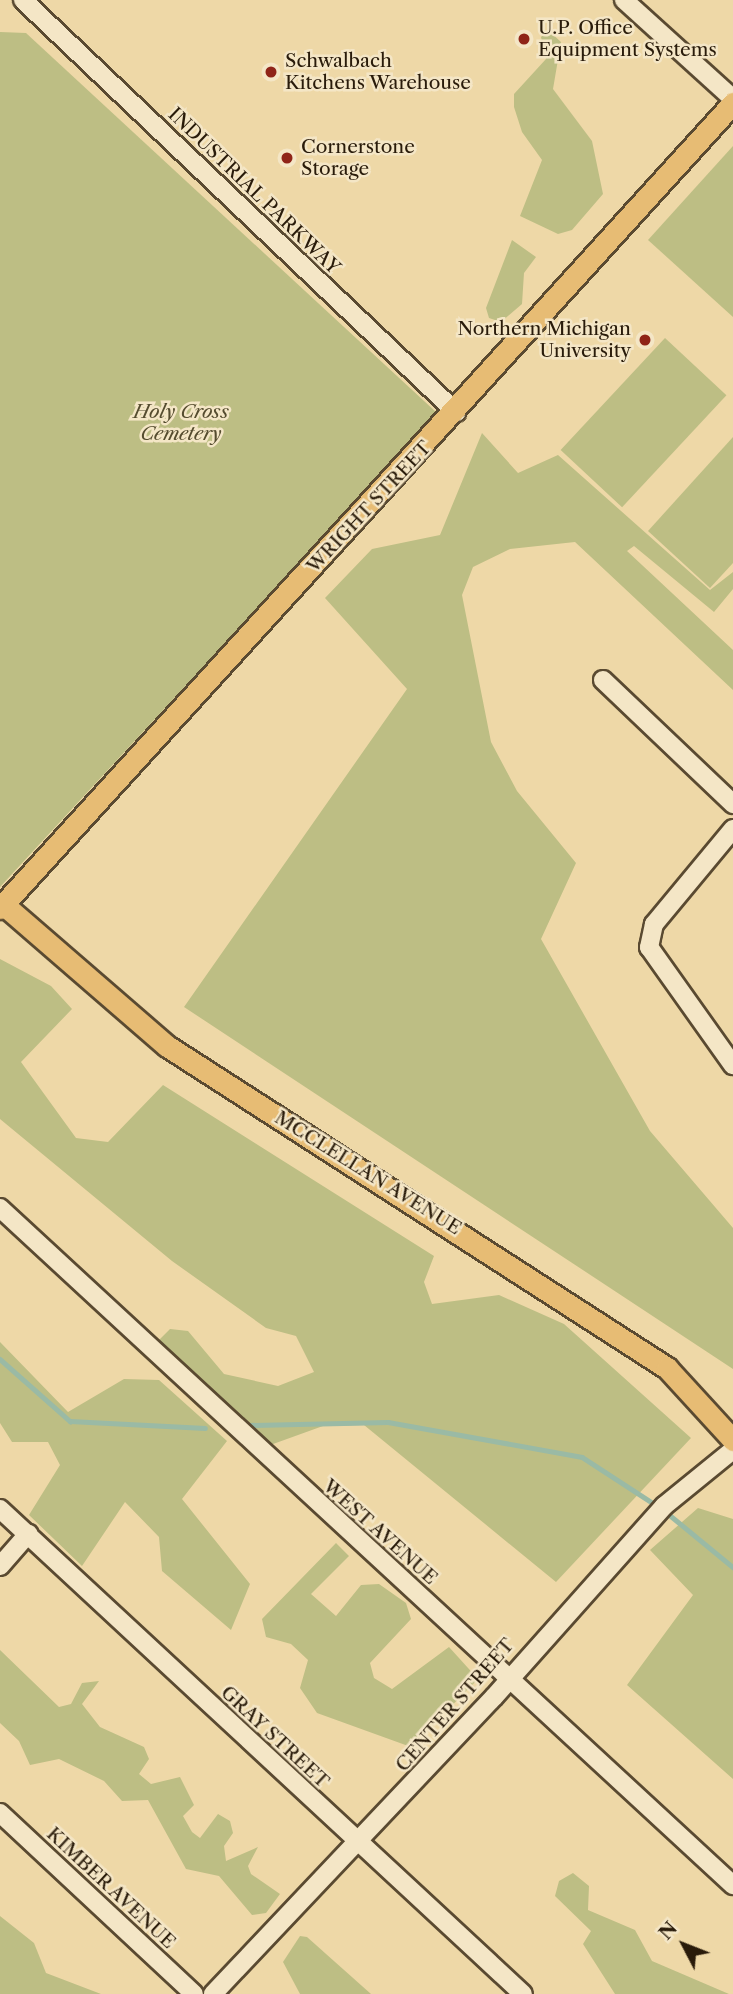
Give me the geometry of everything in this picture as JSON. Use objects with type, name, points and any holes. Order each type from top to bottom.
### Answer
[{"type":"main road","name":"WRIGHT STREET","points":[[2,906],[456,412],[733,101]]},
{"type":"main road","name":"MCCLELLAN AVENUE","points":[[2,906],[167,1046],[667,1368],[733,1440]]},
{"type":"street","name":"INDUSTRIAL PARKWAY","points":[[23,0],[456,412]]},
{"type":"street","points":[[624,0],[733,101]]},
{"type":"street","points":[[603,680],[733,804]]},
{"type":"street","points":[[733,829],[654,924],[649,947],[733,1065]]},
{"type":"street","name":"WEST AVENUE","points":[[0,1208],[733,1885]]},
{"type":"street","name":"CENTER STREET","points":[[213,1994],[358,1844],[586,1591],[706,1466],[733,1450]]},
{"type":"street","name":"GRAY STREET","points":[[0,1508],[358,1844],[523,1994]]},
{"type":"street","points":[[0,1566],[28,1534]]},
{"type":"street","name":"KIMBER AVENUE","points":[[0,1813],[194,1994]]},
{"type":"green space","points":[[548,30],[561,42],[553,89],[592,141],[603,194],[572,230],[558,234],[520,216],[542,160],[522,132],[514,107],[514,94],[546,59],[541,37]]},
{"type":"green space","name":"Holy Cross Cemetery","points":[[0,32],[26,33],[437,413],[0,887]]},
{"type":"green space","points":[[733,146],[733,317],[648,240]]},
{"type":"green space","points":[[512,240],[536,257],[524,273],[522,304],[501,322],[489,318],[486,308]]},
{"type":"green space","points":[[665,338],[726,395],[622,507],[561,450]]},
{"type":"green space","points":[[482,433],[518,473],[558,455],[710,590],[733,572],[733,589],[714,612],[634,546],[627,551],[733,650],[733,690],[575,542],[510,549],[473,567],[462,595],[491,742],[517,791],[576,863],[541,939],[650,1131],[733,1228],[733,1369],[184,1007],[407,689],[325,598],[372,549],[440,535]]},
{"type":"green space","points":[[733,437],[733,563],[710,588],[648,531]]},
{"type":"green space","points":[[0,959],[51,986],[72,1009],[21,1062],[76,1138],[108,1142],[163,1085],[434,1256],[424,1282],[432,1304],[499,1295],[564,1324],[691,1438],[556,1582],[364,1425],[323,1426],[262,1448],[155,1344],[170,1329],[188,1331],[224,1374],[278,1386],[314,1372],[296,1336],[266,1328],[172,1261],[0,1119]]},
{"type":"green space","points":[[0,1342],[68,1412],[124,1379],[159,1380],[227,1441],[182,1499],[250,1584],[231,1630],[162,1571],[159,1537],[125,1502],[82,1566],[29,1515],[60,1465],[48,1442],[12,1442],[0,1423]]},
{"type":"green space","points":[[698,1508],[733,1519],[733,1779],[627,1685],[693,1595],[650,1550]]},
{"type":"green space","points":[[336,1543],[349,1556],[311,1594],[336,1616],[361,1585],[379,1584],[406,1603],[411,1619],[370,1663],[374,1678],[392,1689],[449,1647],[478,1679],[411,1747],[317,1713],[300,1688],[308,1660],[291,1644],[266,1637],[262,1619]]},
{"type":"green space","points":[[0,1650],[59,1707],[71,1704],[82,1683],[99,1681],[82,1704],[100,1727],[144,1747],[149,1759],[139,1774],[151,1784],[180,1777],[194,1805],[183,1816],[192,1832],[200,1838],[218,1814],[230,1821],[233,1833],[224,1846],[226,1861],[258,1847],[248,1866],[251,1874],[280,1894],[266,1913],[252,1915],[219,1876],[186,1869],[148,1800],[122,1801],[104,1781],[59,1759],[30,1765],[19,1741],[0,1723]]},
{"type":"green space","points":[[573,1873],[589,1886],[588,1910],[635,1930],[652,1961],[729,1994],[615,1994],[583,1944],[591,1931],[555,1896],[559,1881]]},
{"type":"green space","points":[[0,1916],[34,1943],[46,1973],[101,1994],[0,1994]]},
{"type":"green space","points":[[300,1936],[307,1937],[371,1994],[300,1994],[283,1962]]},
{"type":"waterway","points":[[0,1359],[70,1421],[205,1428]]},
{"type":"waterway","points":[[249,1425],[388,1422],[582,1457],[659,1507]]},
{"type":"waterway","points":[[666,1512],[733,1567]]},
{"type":"place","name":"U.P. Office Equipment Systems","points":[[524,39]]},
{"type":"place","name":"Schwalbach Kitchens Warehouse","points":[[271,72]]},
{"type":"place","name":"Cornerstone Storage","points":[[287,158]]},
{"type":"place","name":"Northern Michigan University","points":[[645,340]]}]
